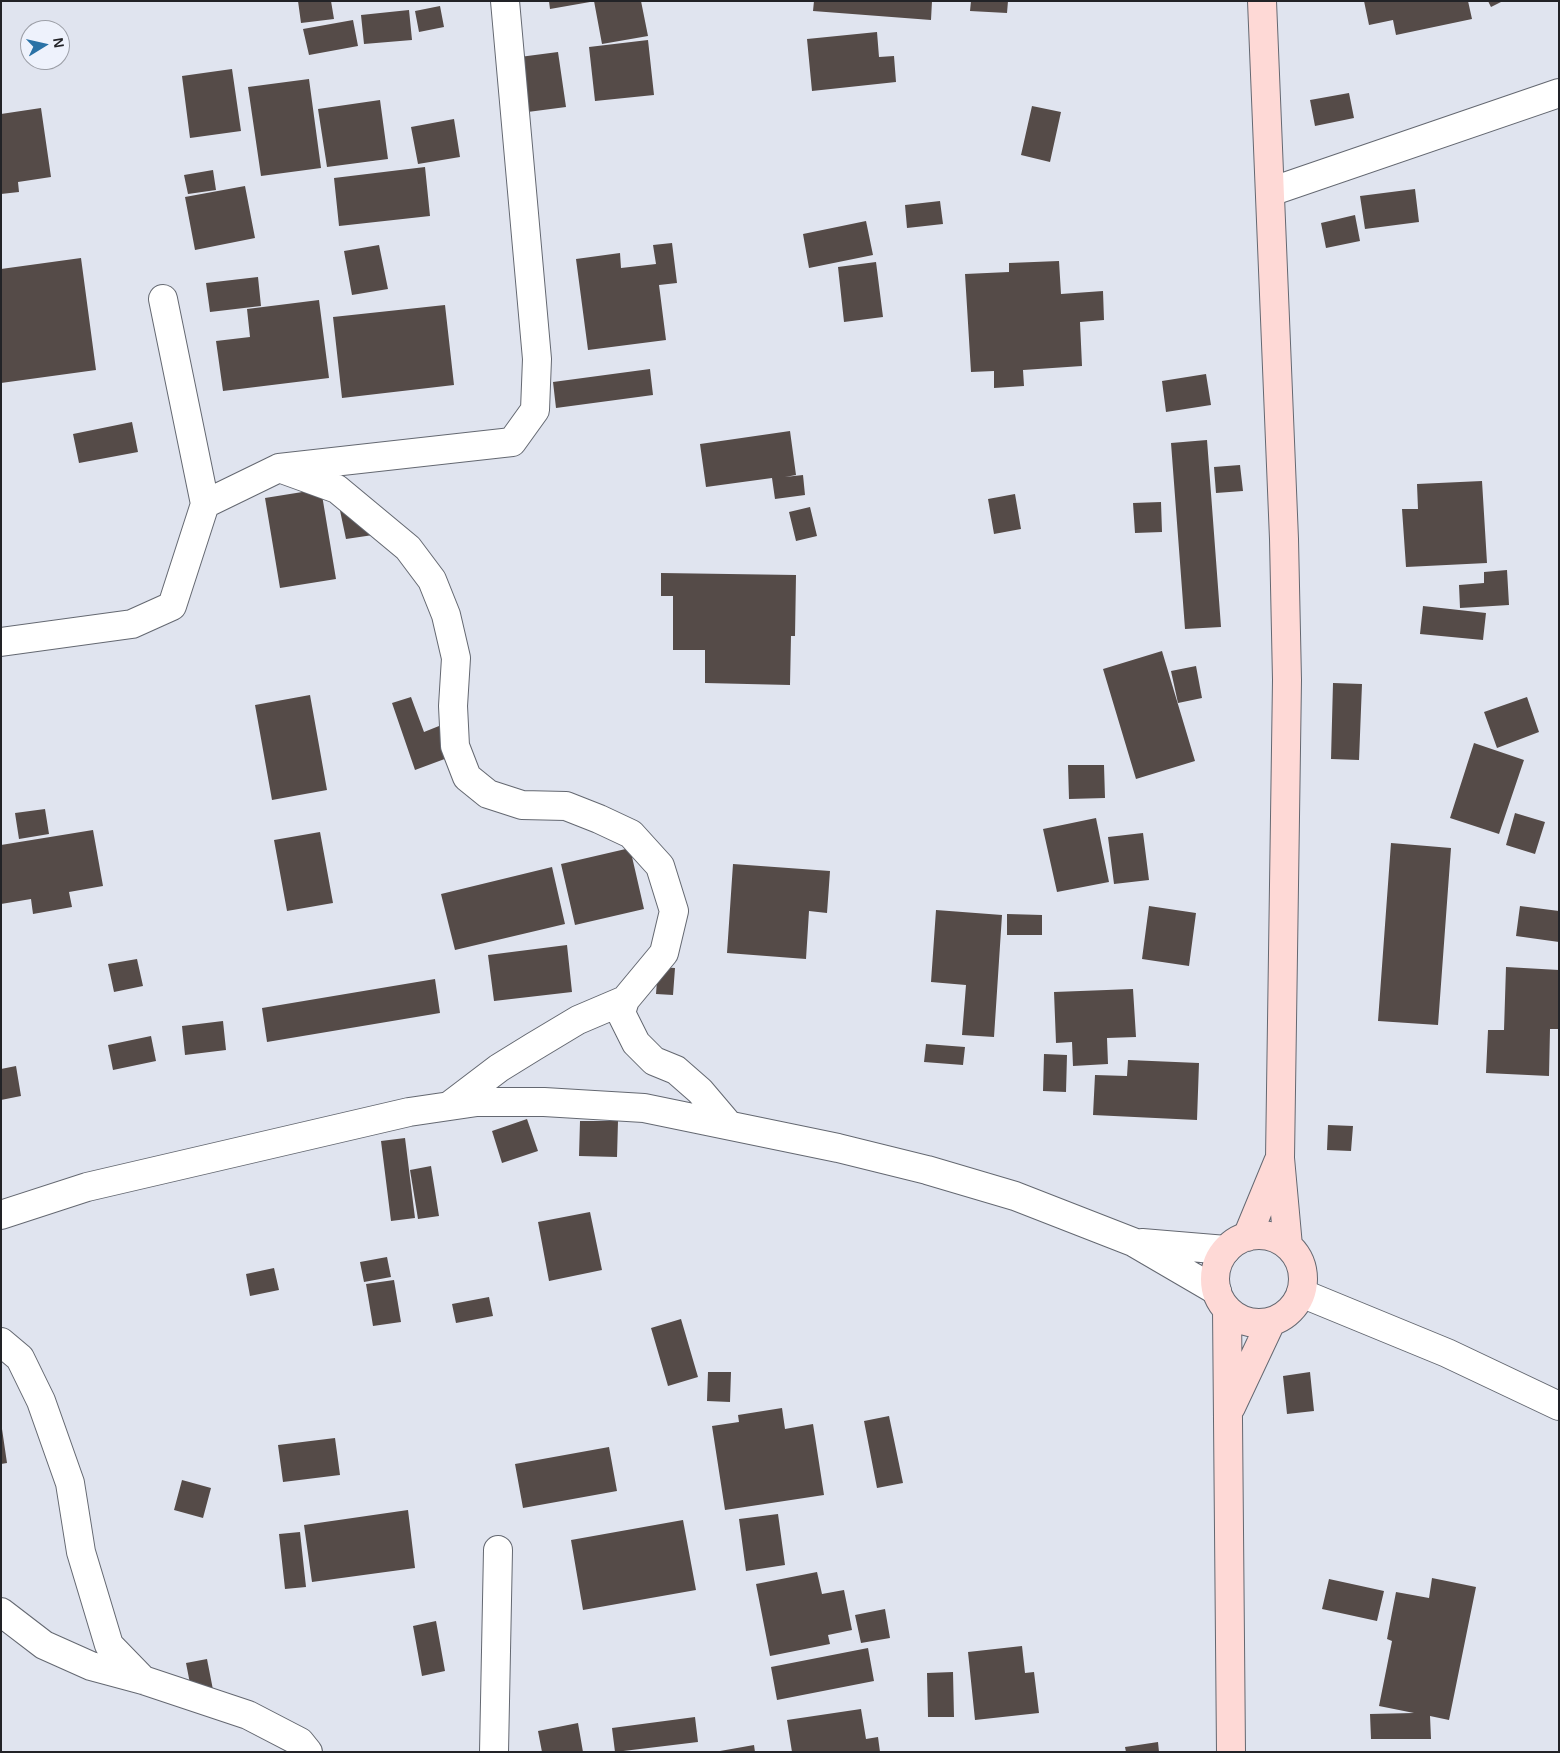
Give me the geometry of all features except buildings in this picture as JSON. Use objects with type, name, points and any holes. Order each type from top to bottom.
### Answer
[{"type":"street","points":[[205,504],[279,468],[512,442],[535,410],[537,359],[505,1]]},
{"type":"street","points":[[1262,1],[1284,539],[1287,680],[1280,1158],[1288,1246]]},
{"type":"street","points":[[1270,192],[1559,94]]},
{"type":"street","points":[[1,642],[132,624],[172,606],[205,504],[163,299]]},
{"type":"street","points":[[279,468],[338,489],[408,548],[432,580],[446,615],[456,658],[453,706],[455,746],[467,777],[488,794],[522,805],[566,806],[599,819],[631,834],[660,866],[674,911],[664,953],[625,1000],[621,1014],[636,1043],[654,1062],[676,1070],[694,1086],[728,1124]]},
{"type":"street","points":[[449,1106],[499,1068],[532,1047],[578,1020],[625,1000]]},
{"type":"street","points":[[1,1215],[87,1187],[409,1112],[477,1102],[534,1102],[644,1108],[728,1124],[927,1170],[1016,1196],[1133,1242],[1222,1300],[1240,1319],[1255,1323],[1271,1322],[1290,1312],[1301,1293],[1303,1276],[1298,1259],[1288,1246],[1268,1236],[1236,1244],[1133,1242]]},
{"type":"street","points":[[1231,1752],[1231,1559],[1228,1415],[1222,1300],[1216,1277],[1219,1263],[1236,1244],[1280,1158]]},
{"type":"street","points":[[1301,1293],[1447,1353],[1559,1406]]},
{"type":"street","points":[[1228,1415],[1271,1322]]},
{"type":"street","points":[[1,1342],[20,1358],[41,1402],[51,1429],[70,1483],[81,1552],[110,1645],[143,1680]]},
{"type":"street","points":[[494,1752],[498,1550]]},
{"type":"street","points":[[1,1612],[44,1644],[91,1666],[143,1680],[248,1715],[300,1742],[308,1752]]}]
